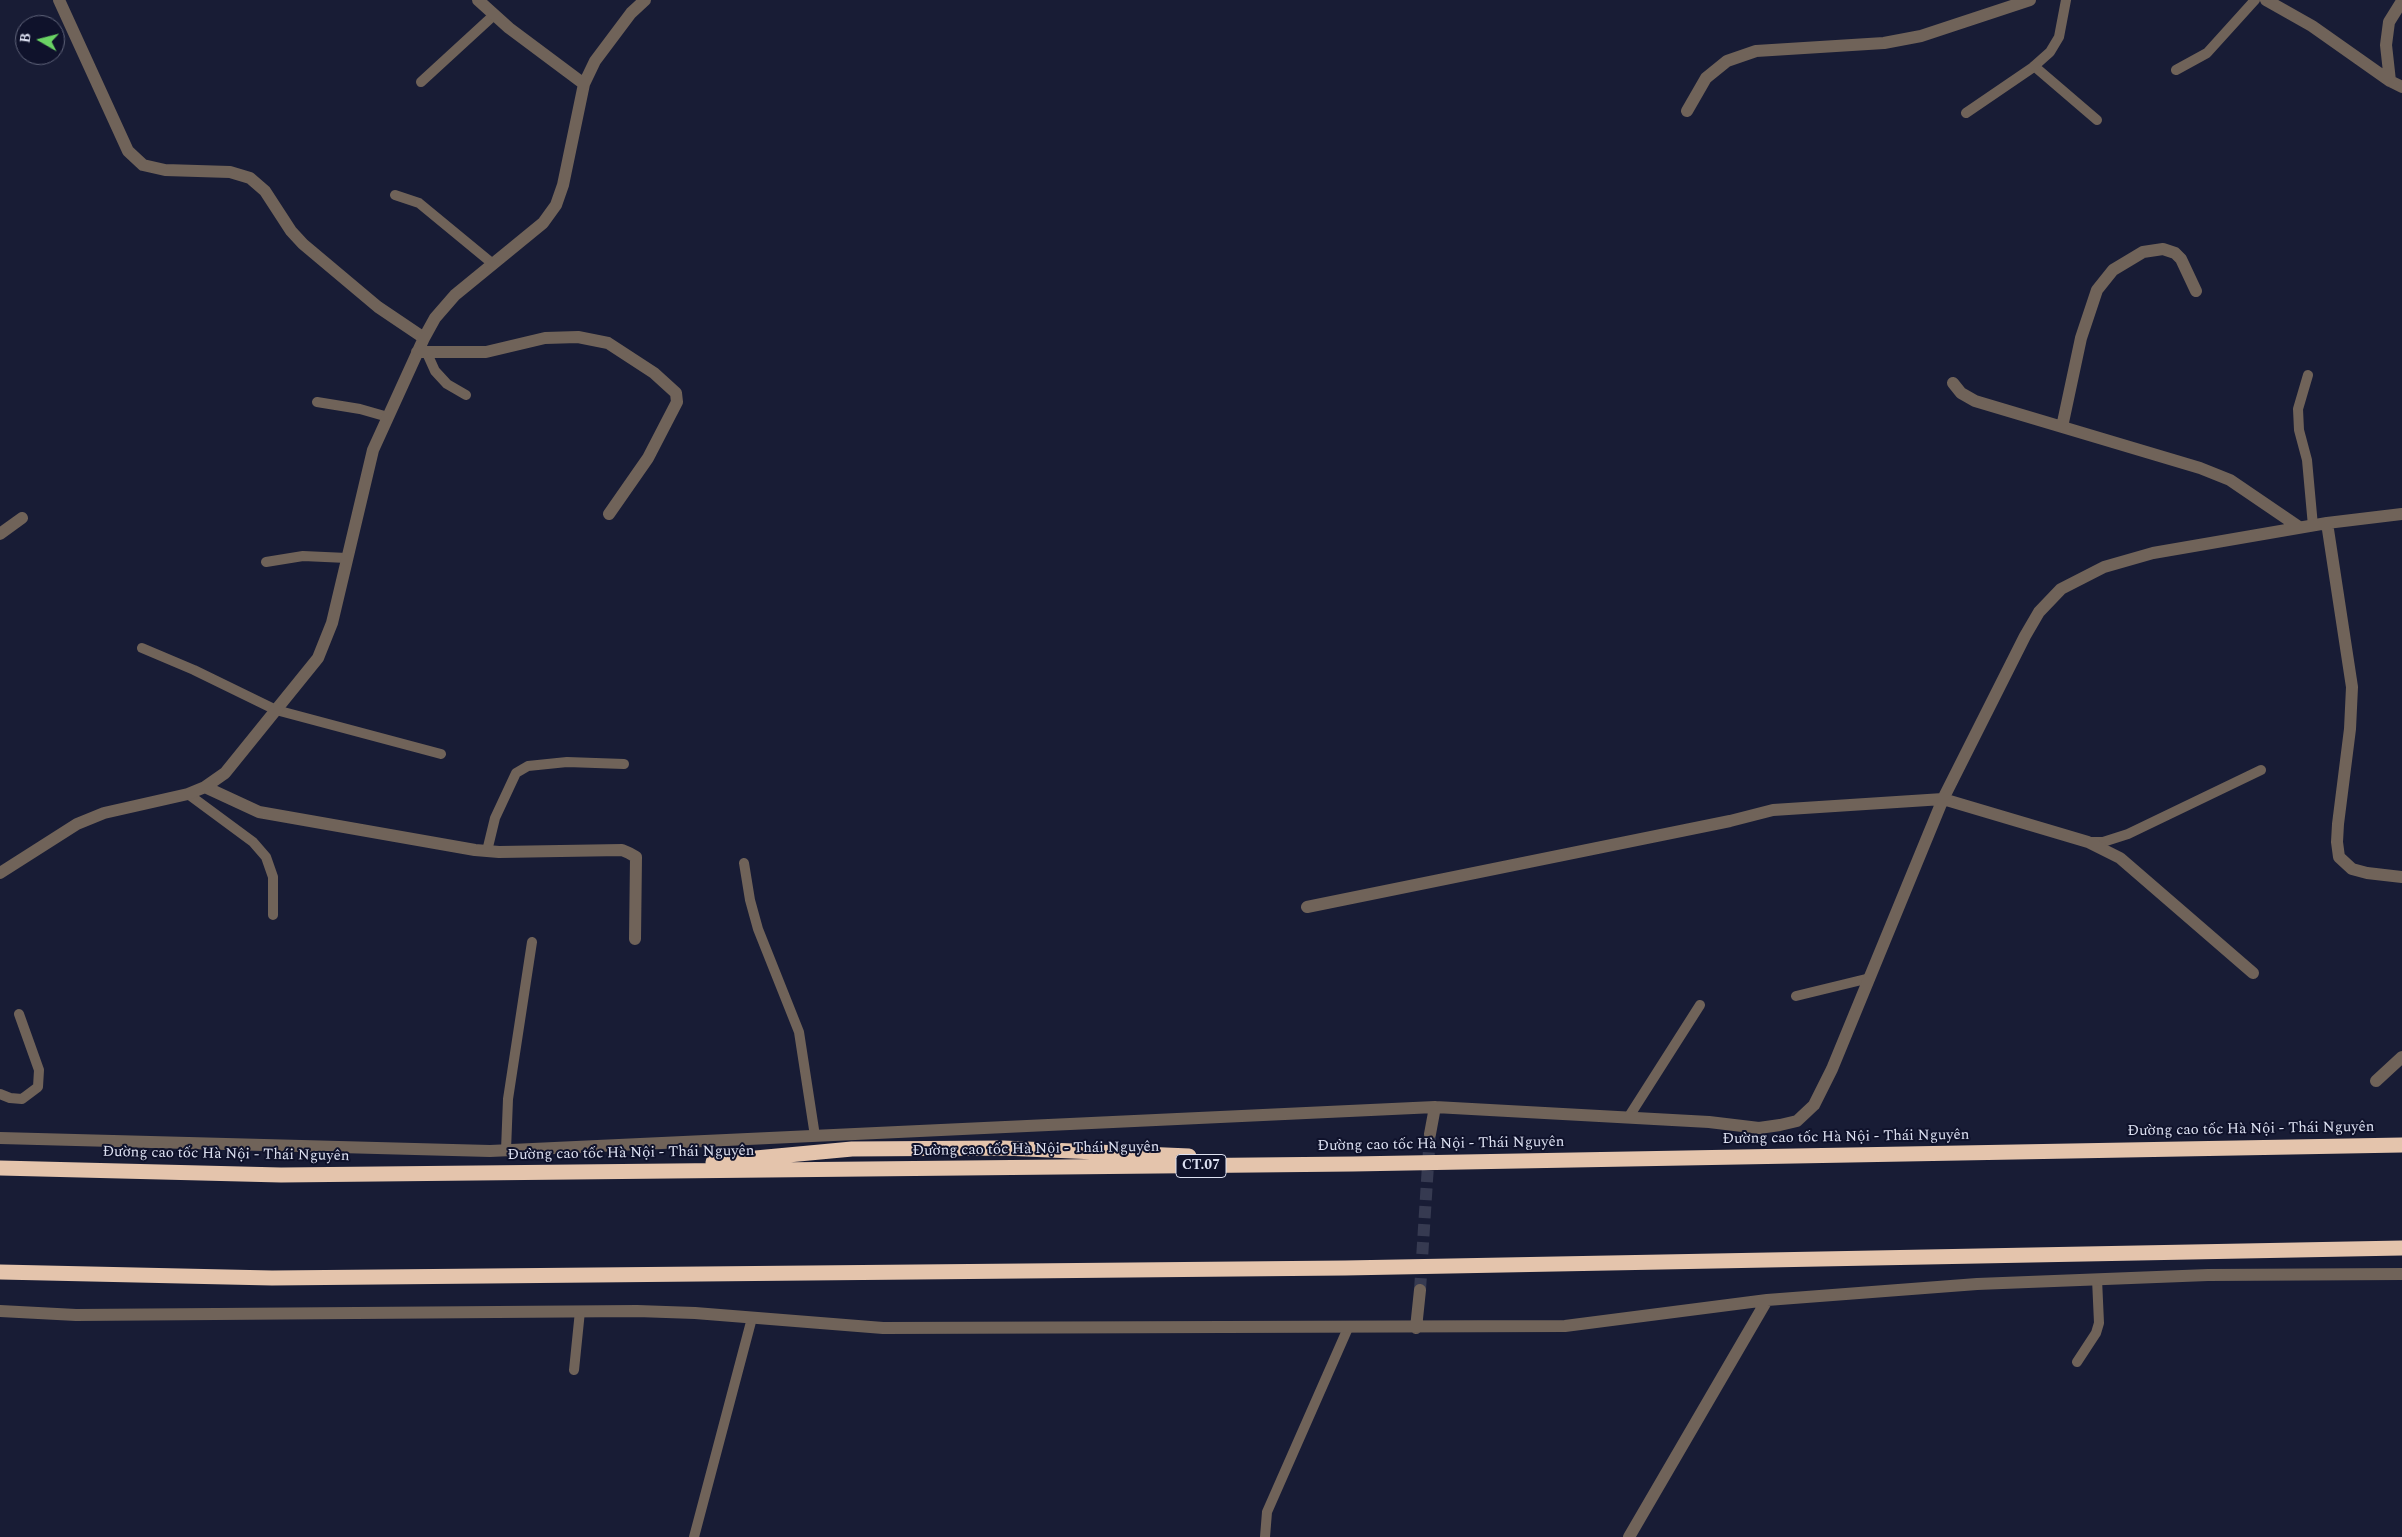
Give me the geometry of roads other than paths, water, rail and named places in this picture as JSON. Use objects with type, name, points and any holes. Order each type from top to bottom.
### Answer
[{"type":"highway","name":"Đường cao tốc Hà Nội - Thái Nguyên","points":[[0,1168],[281,1175],[600,1172],[1353,1164],[2402,1145]]},
{"type":"highway","points":[[0,1272],[272,1278],[1355,1268],[2402,1248]]},
{"type":"street","points":[[59,0],[128,151],[143,165],[165,170],[230,172],[250,178],[265,191],[291,231],[302,244],[378,308],[424,338]]},
{"type":"street","points":[[478,0],[494,15],[584,84]]},
{"type":"street","points":[[0,873],[77,824],[104,813],[188,794],[205,787],[225,773],[318,658],[332,623],[371,458],[388,417],[421,352],[424,338],[435,318],[455,295],[543,223],[556,205],[563,185],[584,84],[595,61],[631,13],[645,0]]},
{"type":"street","points":[[1687,111],[1706,78],[1727,61],[1742,56],[1756,52],[1884,43],[1922,36],[2030,0]]},
{"type":"street","points":[[2266,0],[2332,38],[2390,81],[2402,87]]},
{"type":"street","points":[[2390,81],[2386,45],[2389,22],[2402,1]]},
{"type":"street","points":[[2062,427],[2082,338],[2094,298],[2097,290],[2113,270],[2143,252],[2164,249],[2175,253],[2181,259],[2196,291]]},
{"type":"street","points":[[421,352],[486,352],[545,338],[578,337],[608,342],[654,373],[676,393],[677,402],[648,458],[609,514]]},
{"type":"street","points":[[1953,383],[1960,393],[1975,401],[2200,468],[2230,480],[2299,527]]},
{"type":"street","points":[[0,1138],[440,1151],[506,1150],[1436,1107],[1759,1128],[1797,1121],[1814,1105],[1821,1090],[1870,978],[1943,799],[2025,636],[2039,612],[2060,589],[2104,567],[2153,553],[2299,527],[2402,514]]},
{"type":"street","points":[[0,534],[22,518]]},
{"type":"street","points":[[2327,523],[2352,687],[2350,729],[2338,824],[2337,842],[2339,857],[2352,869],[2367,873],[2402,877]]},
{"type":"street","points":[[205,787],[259,812],[487,850],[622,850],[629,852],[636,857],[635,939]]},
{"type":"street","points":[[1307,907],[1730,821],[1773,810],[1943,799],[2088,842],[2120,858],[2253,973]]},
{"type":"street","points":[[2376,1081],[2402,1057]]},
{"type":"street","points":[[1430,1134],[1436,1107]]},
{"type":"street","points":[[0,1310],[76,1315],[695,1313],[883,1328],[1416,1328],[1565,1326],[1767,1300],[1977,1284],[2208,1275],[2402,1274]]},
{"type":"street","points":[[1416,1328],[1420,1290]]},
{"type":"street","points":[[1629,1537],[1767,1300]]},
{"type":"lane","points":[[1966,113],[2034,66],[2050,52],[2059,37],[2066,0]]},
{"type":"lane","points":[[2176,70],[2206,53],[2255,0]]},
{"type":"lane","points":[[421,82],[494,15]]},
{"type":"lane","points":[[2034,66],[2097,120]]},
{"type":"lane","points":[[395,196],[419,204],[492,264]]},
{"type":"lane","points":[[421,352],[447,384],[466,395]]},
{"type":"lane","points":[[2308,375],[2298,409],[2299,430],[2307,460],[2313,526]]},
{"type":"lane","points":[[318,402],[375,412],[388,417]]},
{"type":"lane","points":[[266,562],[303,556],[347,558]]},
{"type":"lane","points":[[142,648],[194,670],[276,710],[441,754]]},
{"type":"lane","points":[[487,850],[495,818],[516,773],[528,766],[567,762],[624,764]]},
{"type":"lane","points":[[2088,842],[2103,842],[2128,834],[2260,770]]},
{"type":"lane","points":[[188,794],[253,842],[266,857],[273,877],[273,915]]},
{"type":"lane","points":[[744,862],[750,900],[758,929],[799,1032],[815,1136]]},
{"type":"lane","points":[[506,1150],[508,1099],[532,942]]},
{"type":"lane","points":[[1796,996],[1870,978]]},
{"type":"lane","points":[[1628,1118],[1700,1005]]},
{"type":"lane","points":[[0,1094],[10,1098],[22,1099],[38,1086],[39,1070],[19,1014]]},
{"type":"lane","points":[[2077,1362],[2096,1333],[2099,1324],[2097,1279]]},
{"type":"lane","points":[[574,1370],[580,1312]]},
{"type":"lane","points":[[694,1537],[752,1318]]},
{"type":"lane","points":[[1265,1537],[1267,1512],[1348,1328]]},
{"type":"tunnel","points":[[1420,1290],[1430,1134]]}]
